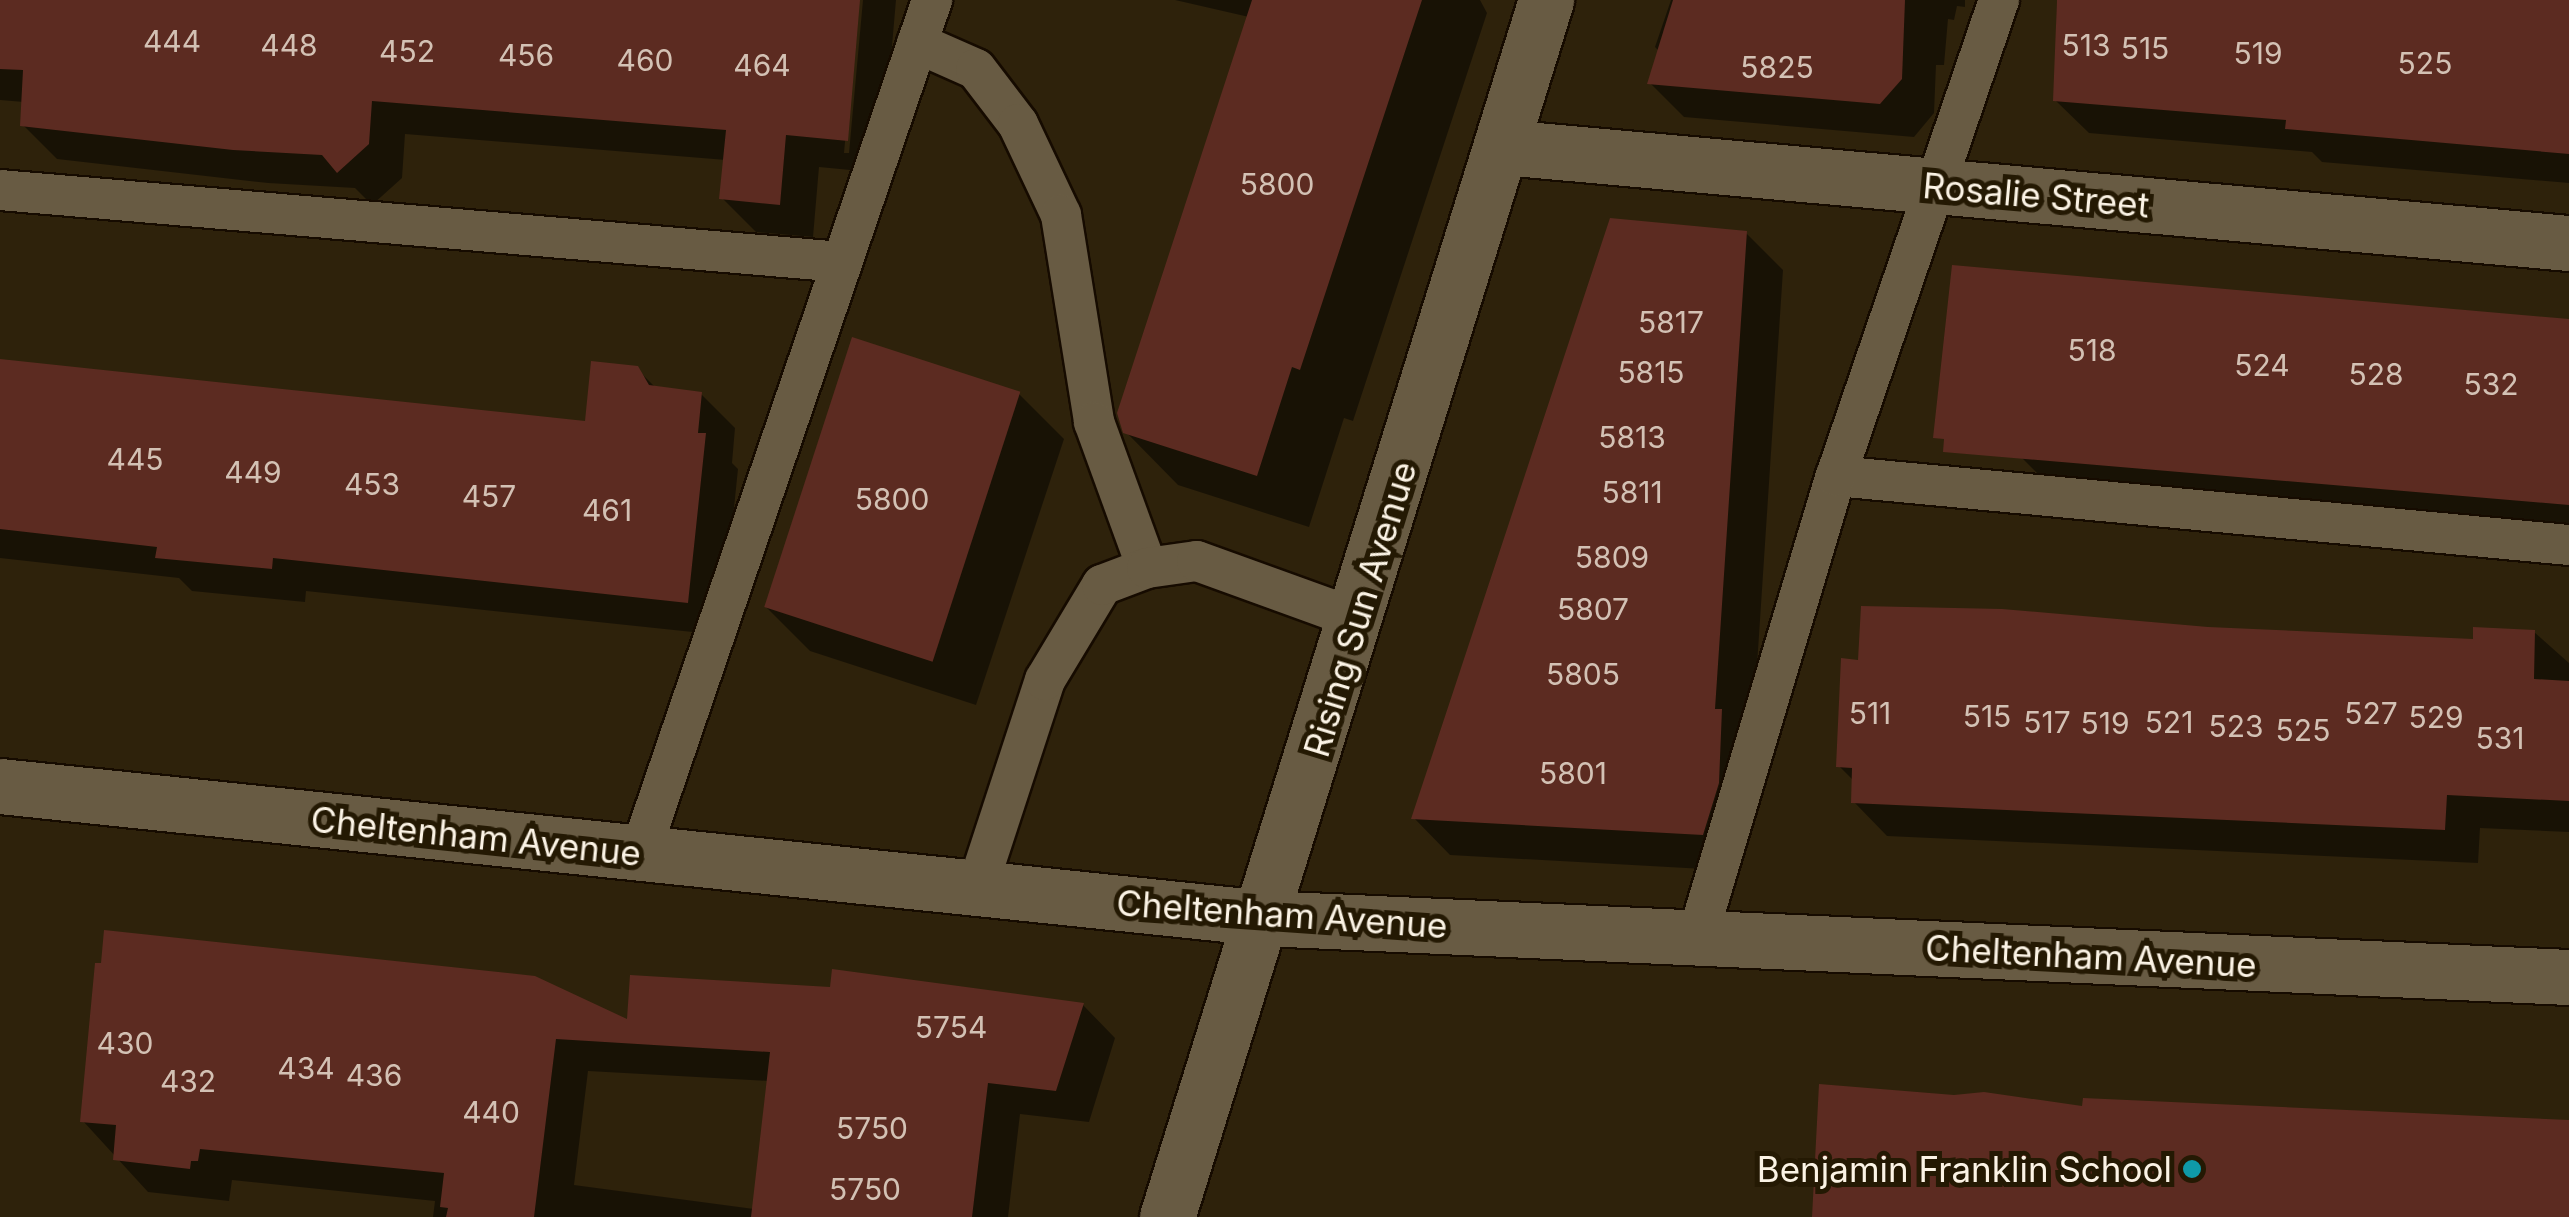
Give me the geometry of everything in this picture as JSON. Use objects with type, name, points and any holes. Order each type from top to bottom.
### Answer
[{"type":"street","name":"Rising Sun Avenue","points":[[1167,1217],[1264,918],[1504,147],[1546,0]]},
{"type":"street","name":"Rosalie Street","points":[[1504,147],[2569,243]]},
{"type":"street","name":"Cheltenham Avenue","points":[[0,786],[1264,918],[2569,977]]},
{"type":"lane","points":[[640,852],[932,0]]},
{"type":"lane","points":[[1696,938],[1836,476],[1932,186],[1999,0]]},
{"type":"lane","points":[[917,43],[976,68],[1018,124],[1061,215],[1094,422],[1147,568]]},
{"type":"lane","points":[[0,190],[842,262]]},
{"type":"lane","points":[[1836,476],[2569,545]]},
{"type":"lane","points":[[978,888],[1046,680],[1102,586],[1147,568],[1196,562],[1357,619]]},
{"type":"building","points":[[0,0],[860,0],[848,141],[786,135],[780,205],[719,199],[726,130],[372,101],[369,144],[337,173],[322,155],[233,150],[20,126],[23,70],[0,69]]},
{"type":"building","points":[[1252,0],[1422,0],[1300,370],[1292,367],[1257,476],[1123,433],[1117,413]]},
{"type":"building","points":[[1673,0],[1905,0],[1902,79],[1880,104],[1647,84]]},
{"type":"building","points":[[2057,0],[2569,0],[2569,154],[2285,129],[2286,120],[2053,101]]},
{"type":"building","points":[[1610,218],[1747,231],[1715,709],[1722,709],[1719,783],[1703,835],[1411,819]]},
{"type":"building","points":[[1952,265],[2569,319],[2569,505],[1943,452],[1944,439],[1933,438]]},
{"type":"building","points":[[852,337],[1020,392],[933,662],[764,607]]},
{"type":"building","points":[[0,359],[585,421],[591,361],[638,366],[649,385],[702,392],[698,433],[706,433],[688,603],[273,558],[272,569],[155,558],[157,547],[0,529]]},
{"type":"building","points":[[1861,606],[2002,609],[2208,627],[2473,639],[2473,627],[2535,630],[2534,679],[2569,681],[2569,801],[2447,795],[2445,830],[1851,803],[1852,768],[1836,767],[1841,658],[1858,660]]},
{"type":"building","points":[[104,930],[535,976],[627,1019],[630,975],[830,987],[832,969],[1084,1003],[1056,1091],[988,1083],[972,1217],[751,1217],[770,1052],[556,1039],[534,1217],[446,1217],[448,1208],[440,1207],[444,1173],[200,1149],[198,1161],[191,1161],[190,1169],[113,1160],[116,1125],[80,1122],[95,963],[101,963]]},
{"type":"building","name":"Benjamin Franklin School","points":[[1819,1084],[1954,1095],[1984,1092],[2082,1106],[2083,1098],[2569,1120],[2569,1217],[1812,1217]]},
{"type":"place","name":"Benjamin Franklin School","points":[[2192,1169]]}]
